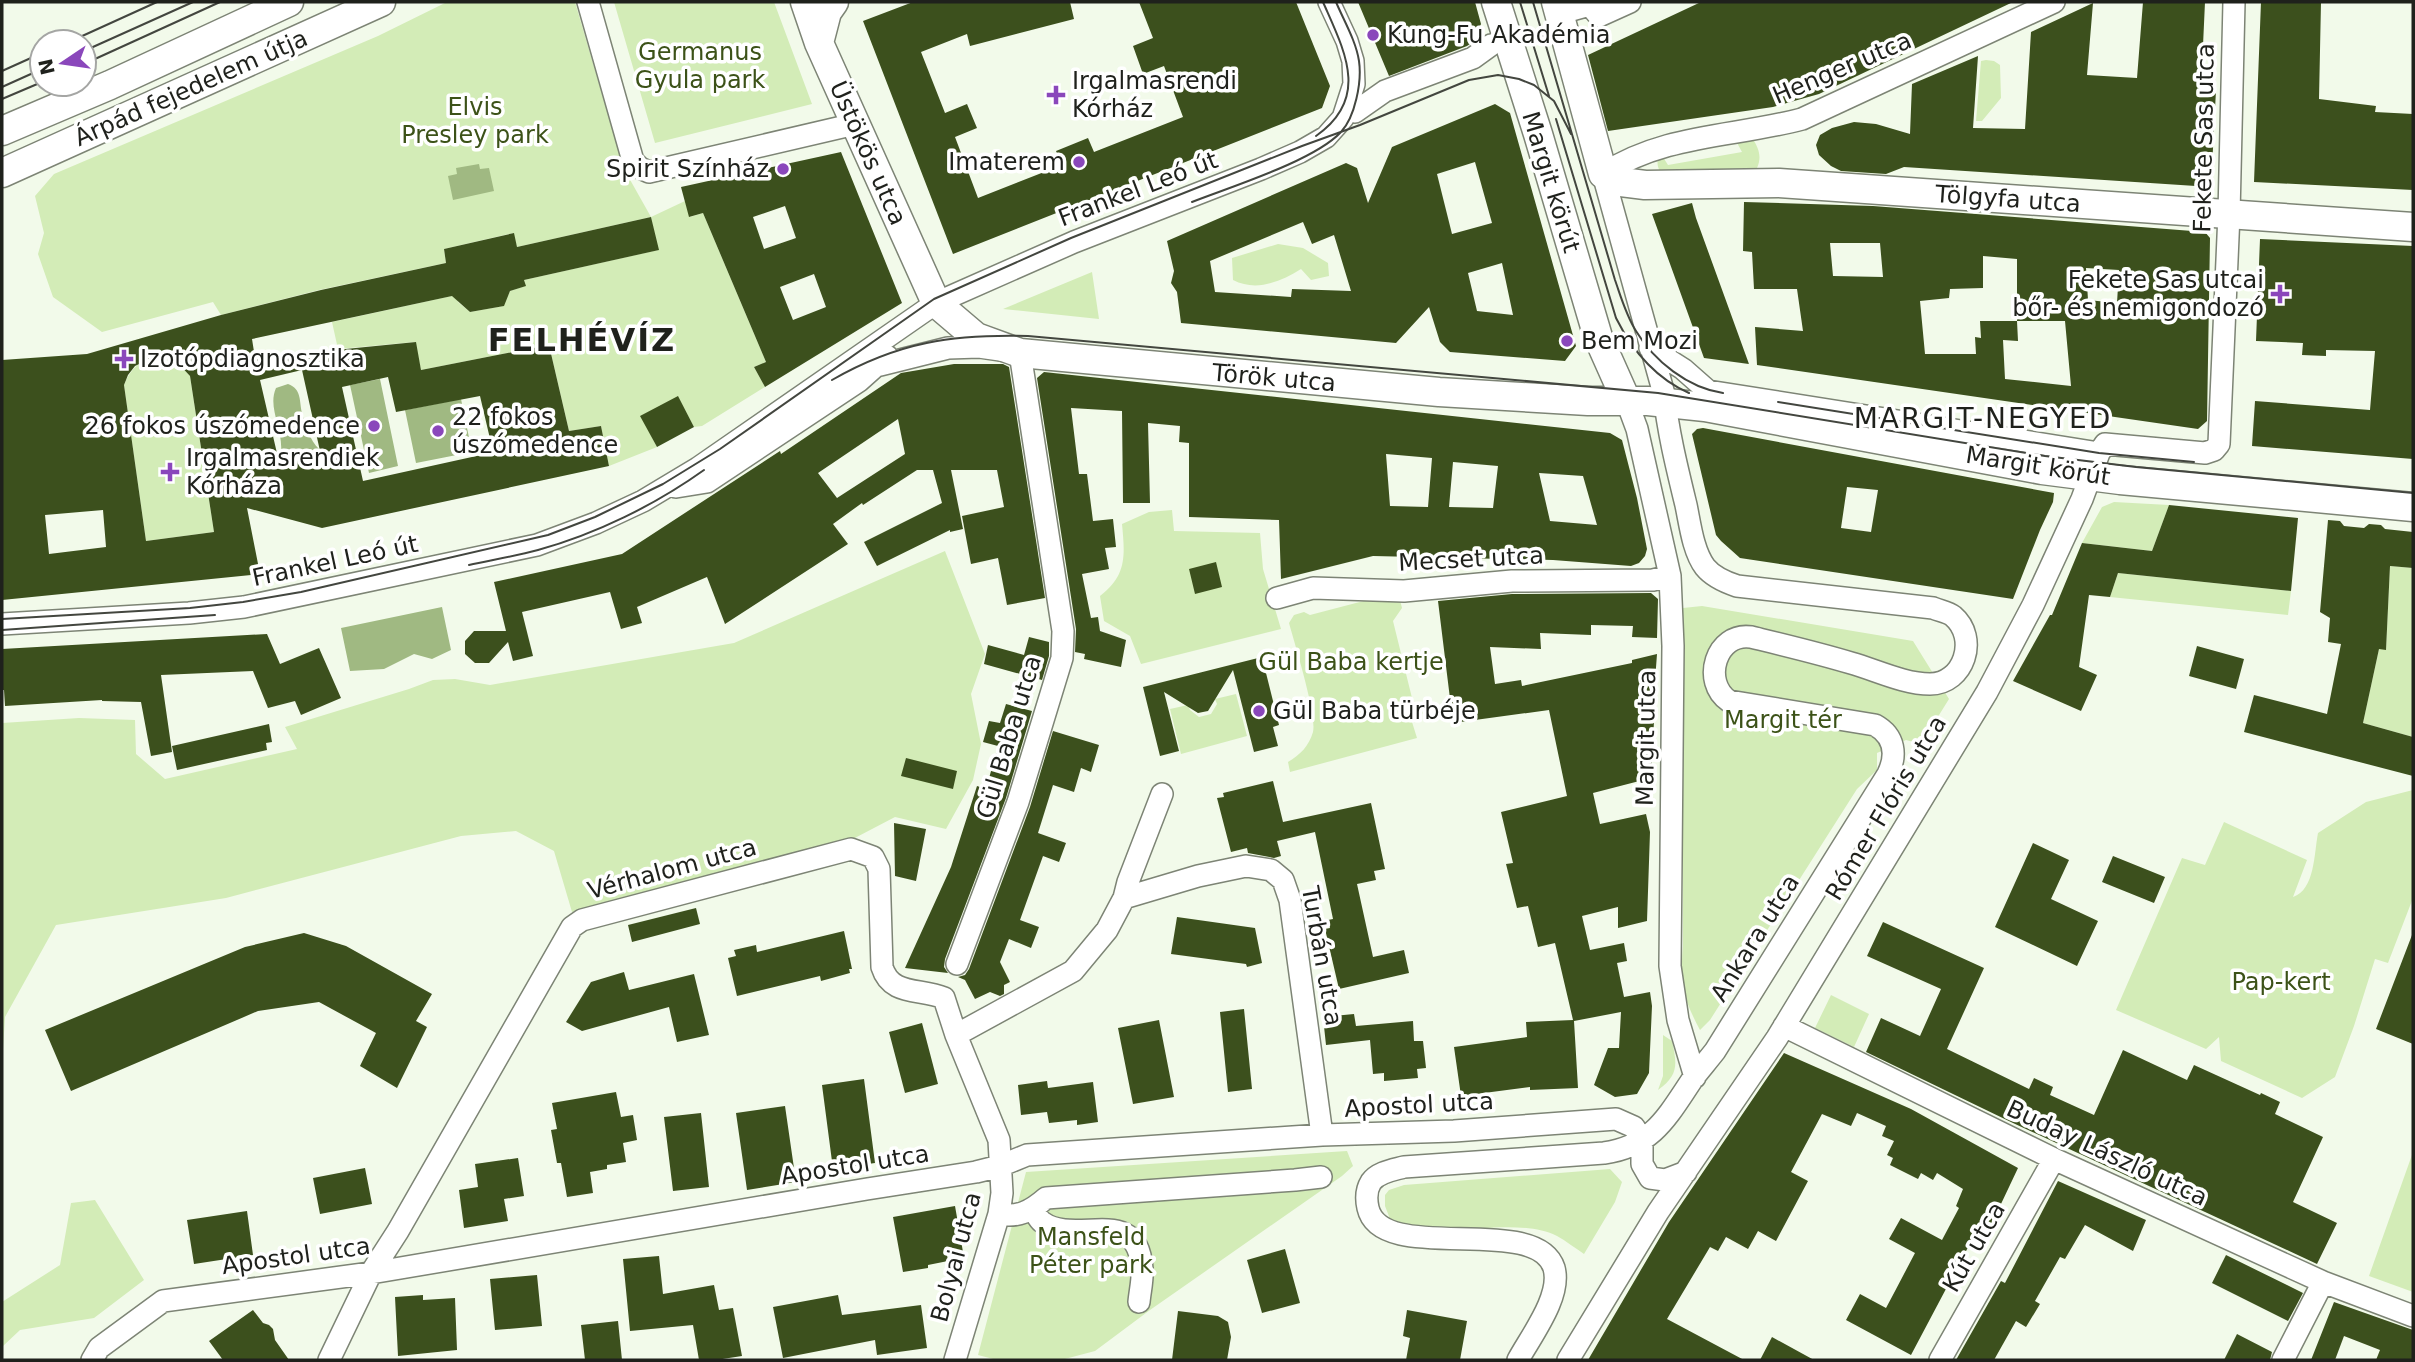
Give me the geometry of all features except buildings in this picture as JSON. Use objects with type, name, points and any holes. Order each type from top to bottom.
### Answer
[{"type":"main road","name":"Árpád fejedelem útja","points":[[2,131],[110,85],[289,2]]},
{"type":"main road","name":"Árpád fejedelem útja","points":[[2,173],[381,2]]},
{"type":"main road","name":"Üstökös utca","points":[[806,2],[819,43],[936,303]]},
{"type":"main road","points":[[819,43],[827,12],[834,2]]},
{"type":"main road","name":"Margit körút","points":[[1496,2],[1598,337],[1627,402],[1665,402],[1705,407],[2042,470],[2095,465],[2413,507]]},
{"type":"main road","name":"Margit körút","points":[[1564,6],[1603,174]]},
{"type":"main road","name":"Tölgyfa utca","points":[[1603,174],[1621,182],[1645,185],[1779,183],[2413,228]]},
{"type":"main road","name":"Török utca","points":[[936,303],[976,337],[1020,353],[1439,392],[1627,402]]},
{"type":"street","points":[[588,2],[633,159],[640,168],[649,172],[855,124]]},
{"type":"street","points":[[1329,2],[1353,61],[1351,110]]},
{"type":"street","points":[[1564,6],[1590,5],[1600,16],[1630,2]]},
{"type":"street","name":"Henger utca","points":[[1603,174],[1618,164],[1656,147],[1802,119],[2054,2]]},
{"type":"street","name":"Fekete Sas utca","points":[[2219,444],[2229,215],[2234,2]]},
{"type":"street","name":"Frankel Leó út","points":[[2,624],[189,613],[292,598],[537,545],[596,523],[666,489],[936,303],[1074,242],[1300,152],[1326,137],[1351,110],[1385,90],[1473,58],[1491,45]]},
{"type":"street","name":"Margit körút","points":[[1603,174],[1665,402]]},
{"type":"street","name":"Frankel Leó út","points":[[666,489],[707,482],[859,381],[880,365],[936,303]]},
{"type":"street","name":"Frankel Leó út","points":[[880,365],[948,348],[979,347],[1020,353]]},
{"type":"street","name":"Margit körút","points":[[1650,348],[1683,369],[1708,391],[2048,443],[2095,465],[2105,444],[2205,453],[2219,444]]},
{"type":"street","name":"Gül Baba utca","points":[[957,964],[1017,802],[1062,658],[1063,631],[1020,353]]},
{"type":"street","name":"Margit utca","points":[[1627,402],[1637,429],[1670,576],[1673,646],[1670,966],[1678,1020],[1695,1077]]},
{"type":"street","name":"Ankara utca","points":[[1518,1360],[1556,1286],[1553,1267],[1539,1250],[1508,1241],[1413,1236],[1389,1231],[1374,1221],[1368,1212],[1366,1194],[1369,1186],[1380,1174],[1404,1167],[1604,1153],[1626,1148],[1642,1141],[1662,1124],[1715,1051],[1888,774],[1894,756],[1887,734],[1875,725],[1729,701],[1719,693],[1715,682],[1715,662],[1720,650],[1734,639],[1745,636],[1924,684],[1939,683],[1956,673],[1965,657],[1966,640],[1959,624],[1948,613],[1933,608],[1737,586],[1714,575],[1705,567],[1699,556],[1675,462],[1665,402]]},
{"type":"street","name":"Rómer Flóris utca","points":[[1568,1360],[1658,1212],[1784,1026],[1987,692],[2033,605],[2095,465]]},
{"type":"street","name":"Mecset utca","points":[[1277,598],[1313,588],[1404,591],[1512,581],[1653,580],[1670,576]]},
{"type":"street","points":[[956,1035],[1073,971],[1107,930],[1124,898],[1162,794]]},
{"type":"street","name":"Vérhalom utca","points":[[329,1360],[371,1273],[572,927],[582,920],[851,849],[873,857],[879,869],[882,967],[886,980],[896,987],[933,993],[944,998],[956,1035],[999,1140],[1000,1166]]},
{"type":"street","name":"Turbán utca","points":[[1124,898],[1198,876],[1246,866],[1271,870],[1283,880],[1290,900],[1322,1135]]},
{"type":"street","name":"Buday László utca","points":[[1784,1026],[2054,1159],[2323,1282],[2413,1316]]},
{"type":"street","name":"Apostol utca","points":[[92,1360],[99,1348],[163,1301],[371,1273],[976,1172],[1000,1166],[1027,1154],[1616,1119],[1634,1127],[1642,1141]]},
{"type":"street","points":[[1642,1141],[1642,1164],[1650,1178],[1665,1180],[1686,1172]]},
{"type":"street","name":"Kút utca","points":[[1940,1360],[2054,1159]]},
{"type":"street","name":"Bolyai utca","points":[[955,1360],[999,1214],[1002,1194],[1000,1166]]},
{"type":"street","points":[[999,1214],[1014,1217],[1033,1209],[1046,1198],[1321,1177]]},
{"type":"street","points":[[1033,1209],[1040,1221],[1059,1230],[1116,1229],[1129,1236],[1138,1249],[1142,1269],[1139,1302]]},
{"type":"street","points":[[2283,1360],[2323,1282]]},
{"type":"green space","name":"Elvis Presley park","points":[[447,2],[575,2],[624,169],[651,217],[517,247],[513,233],[444,249],[446,263],[319,290],[221,315],[213,302],[102,332],[53,297],[38,254],[44,233],[35,196],[54,174],[378,36]]},
{"type":"green space","name":"Germanus Gyula park","points":[[614,2],[774,2],[812,104],[655,143]]},
{"type":"green space","points":[[1981,61],[2000,65],[2001,98],[1982,121],[1976,121]]},
{"type":"green space","points":[[1752,138],[1759,153],[1757,168],[1660,172],[1658,167],[1661,154],[1668,165],[1742,152],[1736,141]]},
{"type":"green space","points":[[685,201],[690,217],[703,213],[766,362],[754,367],[765,387],[702,426],[694,427],[678,397],[641,416],[657,447],[609,466],[601,426],[569,431],[549,345],[421,370],[415,342],[338,349],[332,322],[456,295],[458,302],[470,312],[503,306],[510,291],[525,286],[524,280],[658,250],[651,217]]},
{"type":"green space","points":[[1278,244],[1303,248],[1328,263],[1329,276],[1311,280],[1301,269],[1268,284],[1250,285],[1233,280],[1232,258]]},
{"type":"green space","points":[[1092,272],[1099,319],[1003,309]]},
{"type":"green space","points":[[158,355],[174,359],[190,376],[214,532],[146,541],[124,385],[137,366]]},
{"type":"green space","points":[[2114,502],[2169,505],[2152,551],[2082,543],[2102,507]]},
{"type":"green space","points":[[1172,510],[1174,531],[1260,533],[1263,569],[1281,629],[1141,664],[1130,636],[1104,621],[1100,596],[1120,572],[1124,546],[1122,524],[1149,512]]},
{"type":"green space","points":[[945,551],[985,654],[971,694],[981,744],[973,780],[946,829],[895,817],[851,840],[572,912],[554,851],[516,831],[461,836],[226,898],[56,925],[5,1017],[2,1065],[2,723],[79,718],[135,720],[136,754],[165,779],[297,749],[285,727],[433,680],[455,679],[490,685],[734,643]]},
{"type":"green space","points":[[2390,566],[2413,568],[2413,737],[2363,723],[2379,649],[2386,649]]},
{"type":"green space","points":[[2118,573],[2291,591],[2288,615],[2110,597]]},
{"type":"green space","name":"Gül Baba kertje","points":[[1398,592],[1402,608],[1393,621],[1413,702],[1423,713],[1412,722],[1417,738],[1290,772],[1288,762],[1306,746],[1313,732],[1313,723],[1305,679],[1289,623],[1294,615],[1304,612],[1310,615]]},
{"type":"green space","name":"Margit tér","points":[[1702,606],[1913,641],[1949,699],[1921,744],[1906,740],[1877,753],[1877,770],[1857,789],[1710,1020],[1700,1030],[1686,998],[1682,970],[1683,608]]},
{"type":"green space","points":[[1236,694],[1247,736],[1181,754],[1170,709],[1188,705],[1199,717],[1211,714],[1217,704],[1215,699]]},
{"type":"green space","name":"Pap-kert","points":[[2413,790],[2413,898],[2388,963],[2375,959],[2335,1077],[2302,1098],[2221,1061],[2219,1037],[2206,1049],[2116,1010],[2182,858],[2205,865],[2224,822],[2307,860],[2293,897],[2306,887],[2310,879],[2318,833],[2366,802]]},
{"type":"green space","points":[[1831,995],[1869,1014],[1854,1047],[1815,1028]]},
{"type":"green space","points":[[1663,1035],[1672,1041],[1675,1069],[1670,1079],[1658,1090],[1663,1076]]},
{"type":"green space","name":"Mansfeld Péter park","points":[[1347,1151],[1353,1166],[1342,1176],[1095,1351],[1061,1360],[997,1360],[978,1355],[1026,1172]]},
{"type":"green space","points":[[2413,1152],[2413,1292],[2369,1276]]},
{"type":"green space","points":[[1610,1169],[1622,1182],[1615,1202],[1584,1254],[1557,1236],[1530,1228],[1438,1230],[1413,1227],[1390,1219],[1385,1206],[1385,1195],[1389,1190],[1404,1185]]},
{"type":"green space","points":[[95,1200],[144,1280],[94,1318],[20,1330],[2,1347],[2,1302],[60,1265],[71,1203]]},
{"type":"shaded area","points":[[479,164],[480,169],[489,168],[494,191],[453,200],[448,176],[457,174],[456,168]]},
{"type":"shaded area","name":"26 fokos úszómedence","points":[[380,379],[398,466],[369,473],[350,385]]},
{"type":"shaded area","points":[[288,384],[298,392],[306,427],[319,449],[317,453],[311,449],[289,454],[285,464],[279,461],[281,442],[274,396],[276,388]]},
{"type":"shaded area","name":"22 fokos úszómedence","points":[[461,399],[472,452],[416,463],[405,410]]},
{"type":"shaded area","points":[[442,607],[451,650],[432,659],[414,654],[384,669],[350,671],[341,628]]},
{"type":"tram line","points":[[98,29],[157,2]]},
{"type":"tram line","points":[[98,45],[193,2]]},
{"type":"tram line","points":[[98,58],[220,2]]},
{"type":"tram line","points":[[1316,136],[1333,121],[1343,106],[1348,90],[1345,55],[1323,2]]},
{"type":"tram line","points":[[1192,202],[1292,163],[1328,143],[1346,126],[1356,99],[1359,61],[1353,39],[1336,2]]},
{"type":"tram line","points":[[1520,2],[1549,96]]},
{"type":"tram line","points":[[1533,2],[1629,319],[1652,353],[1673,371],[1697,385],[1723,393]]},
{"type":"tram line","points":[[2,71],[28,59]]},
{"type":"tram line","points":[[2,87],[28,75]]},
{"type":"tram line","points":[[2,619],[190,608],[243,602],[301,592],[548,535],[595,517],[663,484],[720,449],[934,299],[1071,238],[1469,80],[1498,75],[1534,85],[1554,101],[1571,134]]},
{"type":"tram line","points":[[2,99],[28,88]]},
{"type":"tram line","points":[[1556,119],[1616,318],[1629,341],[1646,362],[1677,387],[1689,393]]},
{"type":"tram line","points":[[832,380],[880,357],[927,343],[975,337],[1028,336],[1658,393],[2045,456],[2413,493]]},
{"type":"tram line","points":[[1778,402],[2099,453],[2194,462]]},
{"type":"tram line","points":[[469,565],[538,550],[582,536],[666,495],[704,470]]},
{"type":"tram line","points":[[2,630],[215,615]]},
{"type":"place","name":"Kung-Fu Akadémia","points":[[1373,35]]},
{"type":"place","name":"Irgalmasrendi Kórház","points":[[1056,95]]},
{"type":"place","name":"Imaterem","points":[[1079,162]]},
{"type":"place","name":"Spirit Színház","points":[[783,169]]},
{"type":"place","name":"Fekete Sas utcai bőr- és nemigondozó","points":[[2280,294]]},
{"type":"place","name":"Bem Mozi","points":[[1567,341]]},
{"type":"place","name":"Izotópdiagnosztika","points":[[124,359]]},
{"type":"place","name":"26 fokos úszómedence","points":[[374,426]]},
{"type":"place","name":"22 fokos úszómedence","points":[[438,431]]},
{"type":"place","name":"Irgalmasrendiek Kórháza","points":[[170,472]]},
{"type":"place","name":"Gül Baba türbéje","points":[[1259,711]]},
{"type":"district","name":"FELHÉVÍZ","points":[[582,340]]},
{"type":"district","name":"MARGIT-NEGYED","points":[[1983,418]]}]
